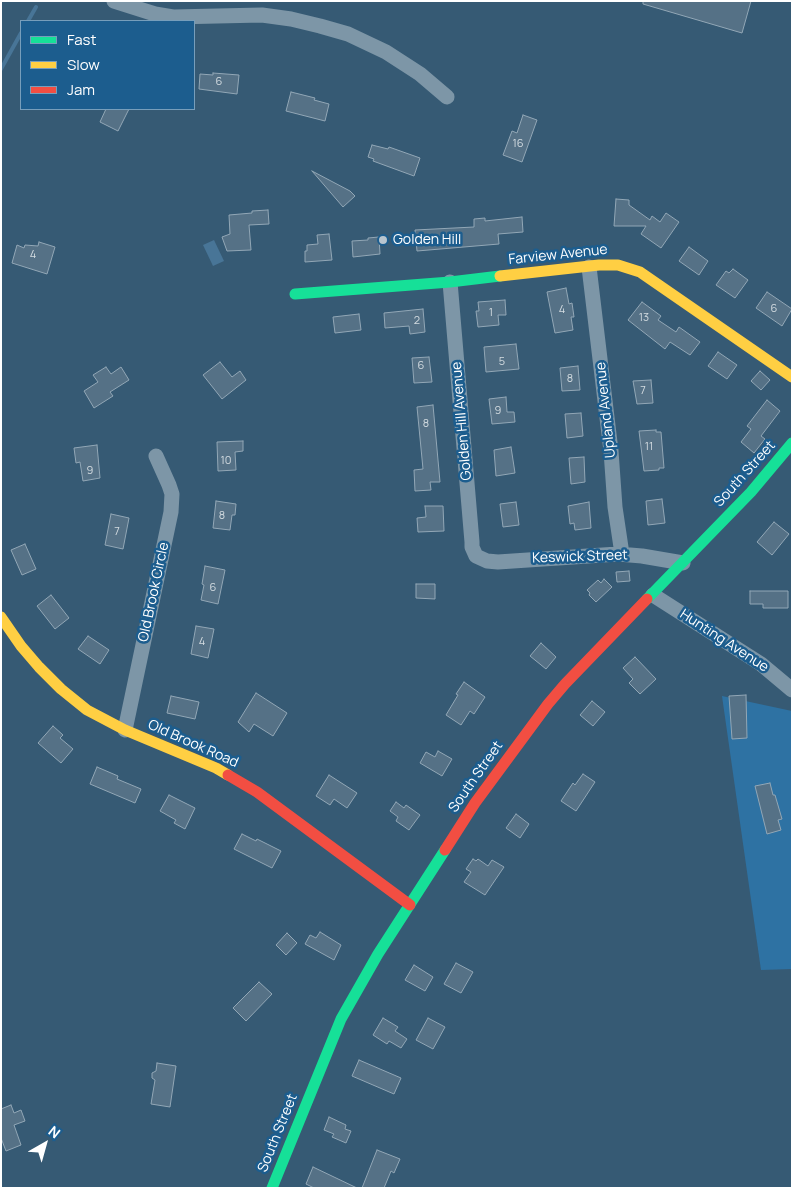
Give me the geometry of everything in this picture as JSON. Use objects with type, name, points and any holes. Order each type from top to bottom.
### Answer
[{"type":"street","points":[[114,1],[155,14],[173,17],[262,15],[292,19],[348,34],[386,52],[420,74],[447,97]]},
{"type":"street","name":"Farview Avenue","points":[[295,294],[450,282],[614,264],[637,271],[792,377]]},
{"type":"street","name":"Upland Avenue","points":[[589,266],[611,451],[615,507],[622,554]]},
{"type":"street","name":"Golden Hill Avenue","points":[[450,282],[472,547],[477,558]]},
{"type":"street","name":"South Street","points":[[272,1188],[341,1019],[378,954],[475,803],[565,684],[683,564],[756,486],[792,444]]},
{"type":"street","name":"Old Brook Circle","points":[[125,730],[171,512],[172,494],[170,485],[156,456]]},
{"type":"street","name":"Keswick Street","points":[[477,558],[498,562],[622,554],[683,564]]},
{"type":"street","name":"Hunting Avenue","points":[[653,595],[756,660],[792,690]]},
{"type":"street","name":"Old Brook Road","points":[[1,617],[27,654],[61,689],[87,710],[125,730],[216,768],[242,782],[410,905]]},
{"type":"shaded area","points":[[214,240],[224,261],[213,266],[203,245]]},
{"type":"shaded area","points":[[722,696],[792,711],[792,969],[761,970]]},
{"type":"building","points":[[643,1],[751,1],[742,33],[643,4]]},
{"type":"building","points":[[213,73],[239,75],[237,94],[199,89],[200,74],[213,75]]},
{"type":"building","points":[[291,92],[315,98],[314,100],[329,104],[325,121],[286,111]]},
{"type":"building","points":[[106,110],[128,110],[118,131],[100,122]]},
{"type":"building","points":[[523,115],[537,120],[522,162],[503,155],[512,131],[517,133]]},
{"type":"building","points":[[372,145],[388,149],[389,147],[420,158],[414,176],[373,161],[374,159],[368,157]]},
{"type":"building","points":[[312,171],[350,191],[355,196],[343,207]]},
{"type":"building","points":[[616,199],[629,200],[629,205],[650,220],[652,216],[660,222],[666,213],[679,222],[661,248],[641,234],[646,226],[614,226]]},
{"type":"building","points":[[268,210],[269,224],[249,225],[251,250],[227,251],[222,237],[230,234],[229,215]]},
{"type":"building","points":[[522,217],[523,232],[498,234],[499,244],[417,251],[415,230],[474,227],[474,219],[485,218],[485,221]]},
{"type":"building","points":[[329,234],[332,260],[305,262],[307,245],[318,244],[317,235]]},
{"type":"building","points":[[379,237],[380,254],[353,257],[352,241]]},
{"type":"building","points":[[39,242],[55,247],[47,274],[12,263],[17,245],[24,248],[25,245],[38,246]]},
{"type":"building","points":[[689,247],[708,261],[699,275],[679,261]]},
{"type":"building","points":[[733,269],[748,280],[735,298],[716,285],[726,271],[729,273]]},
{"type":"building","points":[[566,288],[569,304],[572,303],[574,317],[571,317],[573,330],[555,333],[547,292]]},
{"type":"building","points":[[767,292],[792,309],[782,326],[756,308]]},
{"type":"building","points":[[505,300],[506,315],[498,315],[499,325],[478,327],[476,311],[479,311],[478,302]]},
{"type":"building","points":[[642,302],[661,316],[658,320],[676,332],[679,327],[700,342],[690,355],[670,342],[665,349],[628,320]]},
{"type":"building","points":[[423,309],[425,332],[410,334],[409,326],[385,328],[384,313]]},
{"type":"building","points":[[359,314],[361,330],[335,333],[333,317]]},
{"type":"building","points":[[516,344],[519,369],[486,372],[484,347]]},
{"type":"building","points":[[718,352],[737,365],[727,379],[708,366]]},
{"type":"building","points":[[429,357],[432,382],[414,383],[412,358]]},
{"type":"building","points":[[220,362],[232,377],[240,371],[246,380],[222,399],[203,375]]},
{"type":"building","points":[[578,366],[580,390],[562,391],[560,368]]},
{"type":"building","points":[[106,367],[111,374],[121,367],[129,380],[110,392],[113,396],[94,408],[84,391],[98,382],[93,375]]},
{"type":"building","points":[[760,371],[770,380],[761,390],[751,381]]},
{"type":"building","points":[[651,380],[653,403],[637,404],[633,381]]},
{"type":"building","points":[[506,397],[507,412],[514,412],[515,422],[492,424],[489,399]]},
{"type":"building","points":[[767,400],[780,411],[761,436],[765,439],[754,453],[741,442],[751,429],[747,426]]},
{"type":"building","points":[[433,405],[440,482],[430,482],[431,490],[415,491],[414,470],[423,469],[417,407]]},
{"type":"building","points":[[581,413],[583,436],[567,438],[565,414]]},
{"type":"building","points":[[656,430],[656,432],[661,432],[664,468],[644,471],[639,431]]},
{"type":"building","points":[[243,441],[243,451],[235,452],[236,470],[218,471],[217,442]]},
{"type":"building","points":[[97,445],[100,478],[83,481],[80,462],[76,463],[74,448]]},
{"type":"building","points":[[511,447],[515,473],[496,476],[494,450]]},
{"type":"building","points":[[584,457],[585,482],[571,484],[569,458]]},
{"type":"building","points":[[662,499],[665,523],[648,525],[646,501]]},
{"type":"building","points":[[216,501],[236,504],[230,530],[213,528]]},
{"type":"building","points":[[516,502],[519,525],[503,527],[500,504]]},
{"type":"building","points":[[589,502],[591,528],[575,530],[574,523],[570,524],[568,506]]},
{"type":"building","points":[[425,506],[443,506],[444,531],[418,532],[417,518],[426,517]]},
{"type":"building","points":[[111,514],[129,518],[123,549],[105,545]]},
{"type":"building","points":[[774,522],[789,534],[772,555],[757,542]]},
{"type":"building","points":[[25,544],[36,569],[22,575],[11,550]]},
{"type":"building","points":[[205,566],[225,570],[218,604],[201,600]]},
{"type":"building","points":[[629,571],[630,581],[617,582],[616,572]]},
{"type":"building","points":[[604,579],[612,587],[596,602],[587,590],[598,580],[601,583]]},
{"type":"building","points":[[416,584],[435,584],[435,599],[416,598]]},
{"type":"building","points":[[750,591],[788,591],[788,608],[763,608],[763,604],[750,604]]},
{"type":"building","points":[[51,595],[69,618],[55,629],[37,606]]},
{"type":"building","points":[[196,626],[214,629],[208,658],[191,654]]},
{"type":"building","points":[[88,636],[109,650],[100,664],[78,649]]},
{"type":"building","points":[[541,643],[556,657],[546,669],[530,656]]},
{"type":"building","points":[[635,657],[656,679],[640,694],[629,683],[633,679],[623,668]]},
{"type":"building","points":[[464,682],[485,697],[474,714],[470,711],[461,725],[446,715]]},
{"type":"building","points":[[256,693],[287,713],[273,736],[254,724],[249,732],[238,722]]},
{"type":"building","points":[[746,695],[747,738],[732,739],[729,696]]},
{"type":"building","points":[[171,696],[199,702],[195,719],[167,713]]},
{"type":"building","points":[[592,701],[605,712],[593,726],[580,715]]},
{"type":"building","points":[[53,726],[63,735],[60,738],[73,749],[61,763],[38,743]]},
{"type":"building","points":[[438,751],[452,759],[442,776],[420,763],[426,752],[435,757]]},
{"type":"building","points":[[97,767],[118,776],[117,779],[141,789],[135,803],[90,784]]},
{"type":"building","points":[[583,774],[595,782],[576,811],[561,801],[573,783],[575,785]]},
{"type":"building","points":[[329,775],[357,793],[347,808],[334,799],[330,805],[316,796]]},
{"type":"building","points":[[770,783],[782,819],[778,820],[781,830],[767,834],[755,786]]},
{"type":"building","points":[[169,795],[195,808],[185,829],[174,823],[176,820],[160,811]]},
{"type":"building","points":[[396,802],[404,808],[406,805],[420,815],[409,830],[396,821],[398,817],[390,811]]},
{"type":"building","points":[[516,814],[529,824],[520,838],[506,828]]},
{"type":"building","points":[[242,834],[281,851],[272,868],[234,849]]},
{"type":"building","points":[[473,859],[476,861],[478,859],[488,866],[492,860],[504,867],[485,895],[464,882],[471,872],[466,869]]},
{"type":"building","points":[[320,932],[341,945],[334,960],[305,944],[310,935],[316,938]]},
{"type":"building","points":[[287,933],[297,943],[286,955],[276,945]]},
{"type":"building","points":[[456,963],[473,972],[461,993],[444,984]]},
{"type":"building","points":[[414,965],[433,977],[425,991],[405,980]]},
{"type":"building","points":[[259,982],[272,994],[246,1021],[233,1008]]},
{"type":"building","points":[[383,1018],[398,1027],[395,1031],[407,1039],[401,1048],[389,1041],[387,1044],[373,1035]]},
{"type":"building","points":[[428,1018],[445,1027],[433,1049],[416,1040]]},
{"type":"building","points":[[359,1060],[401,1078],[394,1094],[352,1076]]},
{"type":"building","points":[[157,1063],[176,1066],[170,1107],[151,1104],[155,1080],[152,1078],[152,1073],[156,1071]]},
{"type":"building","points":[[11,1105],[14,1113],[21,1110],[25,1121],[14,1125],[21,1145],[6,1151],[1,1138],[1,1109]]},
{"type":"building","points":[[329,1117],[346,1125],[345,1129],[351,1131],[346,1143],[332,1137],[334,1134],[324,1130]]},
{"type":"building","points":[[377,1150],[400,1159],[394,1173],[391,1171],[384,1188],[362,1188]]},
{"type":"building","points":[[313,1167],[357,1188],[314,1188],[306,1184]]},
{"type":"waterway","points":[[29,20],[36,7]]},
{"type":"waterway","points":[[1,69],[20,35]]},
{"type":"traffic: fast","points":[[295,294],[450,282],[500,276]]},
{"type":"traffic: fast","points":[[647,599],[751,492],[792,443]]},
{"type":"traffic: fast","points":[[272,1188],[341,1019],[378,954],[445,850]]},
{"type":"traffic: slow","points":[[500,276],[599,265],[618,265],[640,272],[792,377]]},
{"type":"traffic: slow","points":[[1,617],[21,646],[39,667],[61,689],[87,710],[125,730],[216,768],[228,775]]},
{"type":"traffic: jam","points":[[445,850],[475,803],[548,704],[647,599]]},
{"type":"traffic: jam","points":[[228,775],[257,792],[410,905]]},
{"type":"place","name":"Golden Hill","points":[[383,240]]}]
